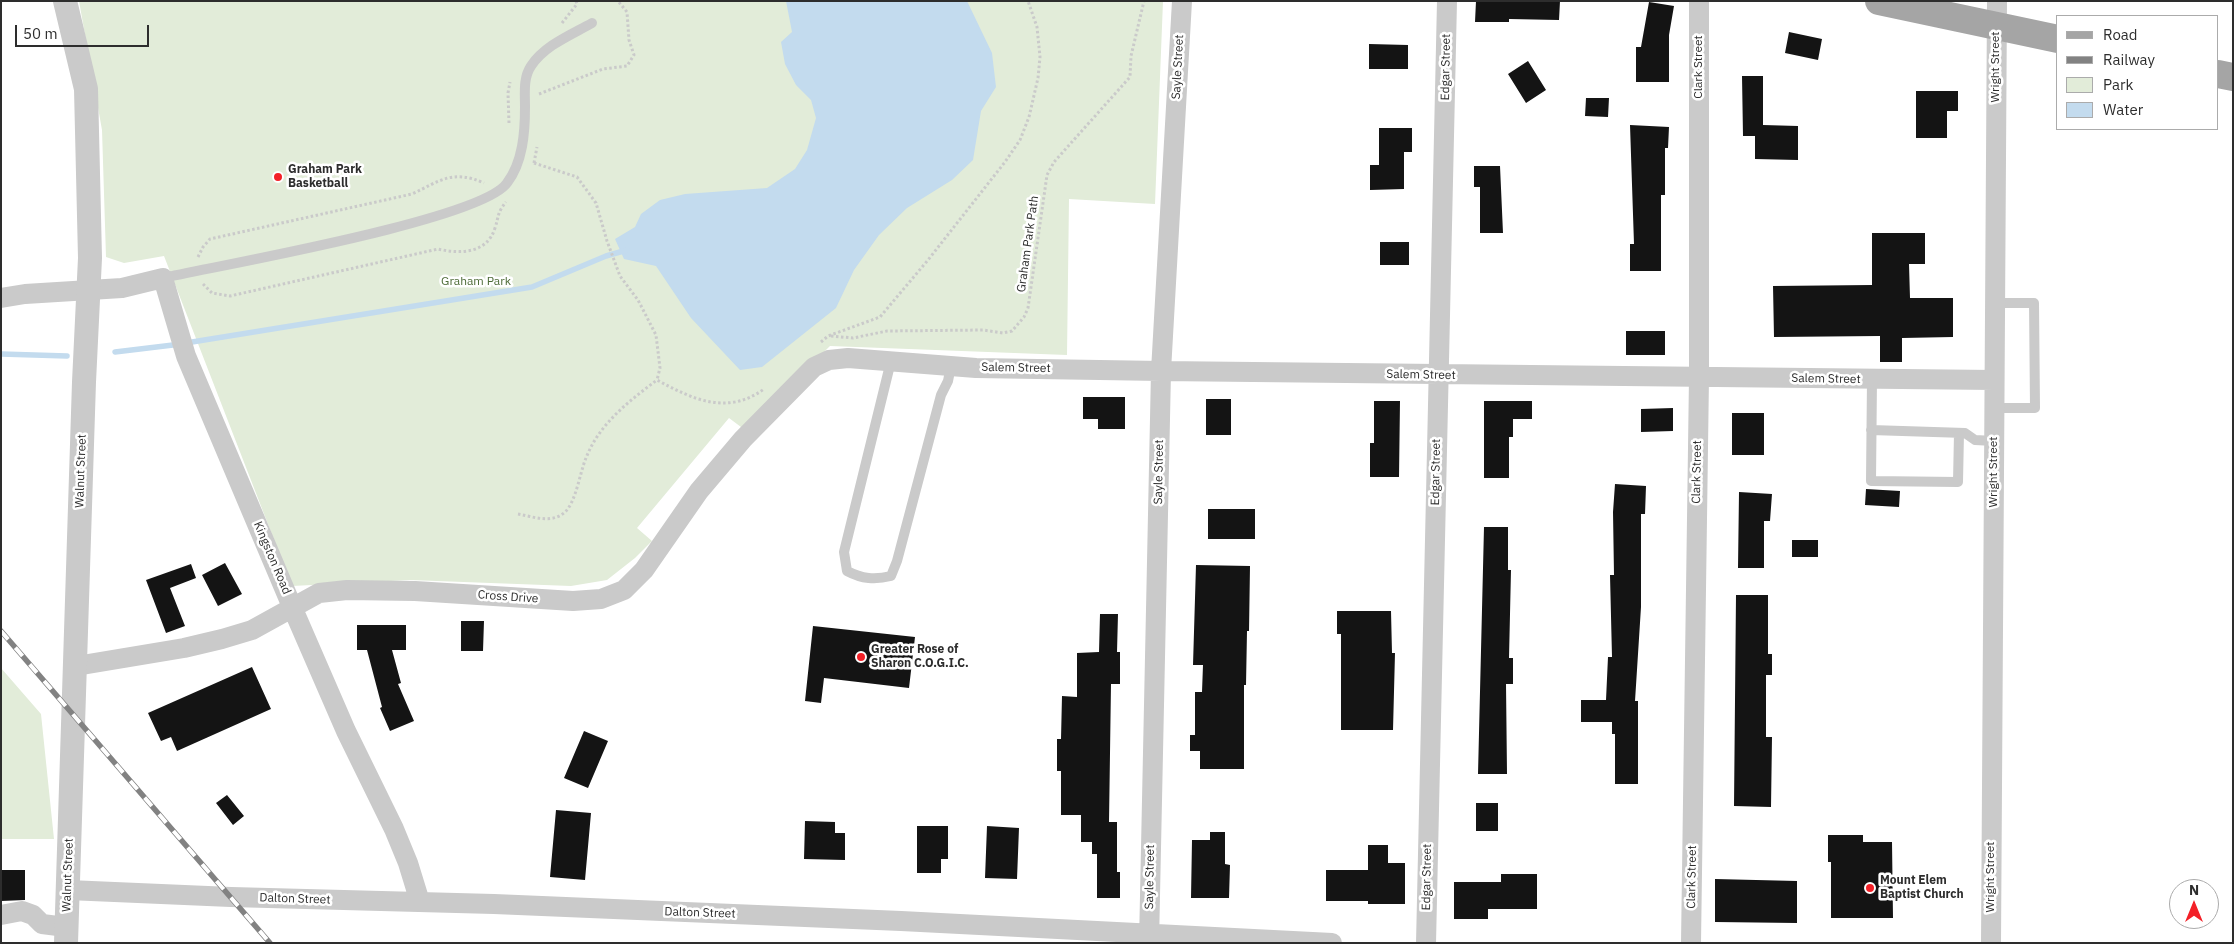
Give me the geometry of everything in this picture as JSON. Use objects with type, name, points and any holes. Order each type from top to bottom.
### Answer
[{"type":"main road","points":[[1879,1],[1996,14],[2056,39]]},
{"type":"main road","points":[[2219,74],[2233,77]]},
{"type":"street","name":"Walnut Street","points":[[65,1],[86,89],[89,151],[90,289],[84,382],[66,935]]},
{"type":"street","name":"Sayle Street","points":[[1149,939],[1161,371],[1182,1]]},
{"type":"street","name":"Edgar Street","points":[[1426,943],[1447,1]]},
{"type":"street","name":"Clark Street","points":[[1691,943],[1699,377],[1700,1]]},
{"type":"street","name":"Wright Street","points":[[1991,943],[1996,14]]},
{"type":"street","points":[[1,298],[90,289],[122,288],[163,278]]},
{"type":"street","name":"Kingston Road","points":[[163,278],[186,356],[346,730],[394,829],[408,862],[420,902]]},
{"type":"street","name":"Salem Street","points":[[848,358],[951,366],[1161,371],[1994,380]]},
{"type":"street","name":"Cross Drive","points":[[76,666],[184,648],[252,630],[319,593],[347,590],[415,591],[573,601],[601,599],[624,590],[644,570],[699,491],[743,439],[814,367],[829,360],[848,358]]},
{"type":"street","name":"Dalton Street","points":[[68,890],[892,920],[1149,939],[1332,943]]},
{"type":"street","points":[[1,915],[22,911],[34,915],[42,924],[66,935]]},
{"type":"lane","points":[[163,278],[386,230],[486,199],[507,184],[516,166],[523,141],[524,86],[530,67],[547,49],[592,23]]},
{"type":"lane","points":[[1994,303],[2034,304],[2035,408],[1994,408]]},
{"type":"lane","points":[[891,361],[844,552],[847,571],[856,576],[876,580],[891,576],[897,561],[941,395],[948,381],[951,366]]},
{"type":"lane","points":[[1872,379],[1871,481],[1958,482],[1959,433]]},
{"type":"lane","points":[[1872,430],[1965,433],[1975,440],[1994,441]]},
{"type":"path","points":[[557,29],[577,4],[576,1]]},
{"type":"path","points":[[537,95],[603,69],[627,66],[634,55],[628,40],[626,12],[618,1]]},
{"type":"path","points":[[814,348],[828,336],[880,317],[934,253],[1006,162],[1020,140],[1030,117],[1040,57],[1037,27],[1028,1]]},
{"type":"path","name":"Graham Park Path","points":[[828,336],[853,338],[887,331],[982,330],[1003,333],[1012,331],[1024,317],[1028,308],[1047,175],[1054,162],[1130,76],[1131,56],[1144,1]]},
{"type":"path","points":[[509,131],[508,93],[511,78]]},
{"type":"path","points":[[529,170],[538,152],[537,144]]},
{"type":"path","points":[[518,514],[547,519],[554,518],[567,511],[586,458],[603,428],[628,401],[657,380],[660,368],[656,335],[638,300],[620,276],[607,242],[596,203],[577,177],[534,163]]},
{"type":"path","points":[[197,260],[203,246],[210,239],[412,194],[441,179],[452,176],[464,176],[489,183]]},
{"type":"path","points":[[203,284],[212,293],[230,296],[438,249],[453,253],[473,251],[483,245],[489,238],[495,229],[498,212],[509,198]]},
{"type":"path","points":[[657,380],[685,395],[713,403],[741,402],[769,385]]},
{"type":"green space","name":"Graham Park","points":[[79,1],[1163,1],[1155,204],[1069,199],[1067,355],[830,346],[745,430],[729,418],[637,528],[652,541],[635,558],[607,580],[571,586],[410,580],[292,586],[164,256],[124,263],[106,257],[102,130]]},
{"type":"green space","points":[[1,668],[41,714],[54,839],[1,839]]},
{"type":"water","points":[[786,1],[967,1],[992,53],[996,87],[981,111],[973,160],[952,180],[907,208],[879,235],[854,270],[836,308],[762,367],[740,370],[691,318],[656,266],[624,259],[615,239],[635,227],[641,214],[660,200],[685,194],[767,188],[795,169],[807,150],[816,118],[811,100],[796,85],[785,64],[781,42],[792,32]]},
{"type":"building","points":[[1476,1],[1560,1],[1559,20],[1509,19],[1509,22],[1475,22]]},
{"type":"building","points":[[1649,2],[1674,6],[1669,35],[1669,82],[1636,82],[1636,47],[1641,47]]},
{"type":"building","points":[[1789,32],[1822,39],[1818,60],[1785,53]]},
{"type":"building","points":[[1369,44],[1408,45],[1408,69],[1369,69]]},
{"type":"building","points":[[1528,61],[1546,90],[1526,103],[1508,74]]},
{"type":"building","points":[[1742,76],[1763,76],[1763,125],[1798,126],[1798,160],[1755,159],[1755,136],[1743,136]]},
{"type":"building","points":[[1916,91],[1958,91],[1958,111],[1947,111],[1947,138],[1916,138]]},
{"type":"building","points":[[1586,98],[1609,98],[1608,117],[1585,116]]},
{"type":"building","points":[[1630,125],[1669,127],[1668,148],[1665,148],[1665,195],[1661,195],[1661,271],[1630,271],[1630,244],[1634,244]]},
{"type":"building","points":[[1379,128],[1412,128],[1412,152],[1404,152],[1404,189],[1370,190],[1370,165],[1379,165]]},
{"type":"building","points":[[1474,166],[1500,166],[1503,233],[1480,233],[1480,187],[1474,187]]},
{"type":"building","points":[[1872,233],[1925,233],[1925,264],[1909,264],[1910,298],[1953,298],[1953,337],[1902,338],[1902,362],[1880,362],[1880,336],[1774,337],[1773,286],[1872,285]]},
{"type":"building","points":[[1380,242],[1409,242],[1409,265],[1380,265]]},
{"type":"building","points":[[1626,331],[1665,331],[1665,355],[1626,355]]},
{"type":"building","points":[[1083,397],[1125,397],[1125,429],[1098,429],[1098,419],[1083,419]]},
{"type":"building","points":[[1206,399],[1231,399],[1231,435],[1206,435]]},
{"type":"building","points":[[1374,401],[1400,401],[1399,477],[1370,477],[1370,443],[1374,443]]},
{"type":"building","points":[[1484,401],[1532,401],[1532,419],[1513,419],[1513,437],[1509,437],[1509,478],[1484,478]]},
{"type":"building","points":[[1673,408],[1673,431],[1641,432],[1641,409]]},
{"type":"building","points":[[1732,413],[1764,413],[1764,455],[1732,455]]},
{"type":"building","points":[[1615,484],[1646,486],[1645,514],[1641,514],[1641,607],[1635,701],[1638,701],[1638,784],[1615,784],[1615,734],[1612,734],[1612,722],[1581,722],[1581,700],[1606,700],[1608,657],[1612,657],[1610,575],[1614,575],[1613,512]]},
{"type":"building","points":[[1866,489],[1900,491],[1899,507],[1865,505]]},
{"type":"building","points":[[1739,492],[1772,494],[1770,521],[1764,521],[1764,568],[1738,568]]},
{"type":"building","points":[[1208,509],[1255,509],[1255,539],[1208,539]]},
{"type":"building","points":[[1484,527],[1508,527],[1508,570],[1511,570],[1509,658],[1513,658],[1513,684],[1506,684],[1507,774],[1478,774]]},
{"type":"building","points":[[1792,540],[1818,540],[1818,557],[1792,557]]},
{"type":"building","points":[[225,563],[242,594],[218,606],[202,575]]},
{"type":"building","points":[[191,564],[196,578],[170,588],[185,626],[166,633],[146,580]]},
{"type":"building","points":[[1196,565],[1250,566],[1249,631],[1247,631],[1246,685],[1244,685],[1244,769],[1200,769],[1200,751],[1190,751],[1190,735],[1195,735],[1195,692],[1202,692],[1203,665],[1193,665]]},
{"type":"building","points":[[1736,595],[1768,595],[1768,654],[1772,654],[1772,675],[1766,675],[1766,737],[1772,737],[1771,807],[1734,806]]},
{"type":"building","points":[[1337,611],[1391,611],[1392,653],[1395,653],[1393,730],[1341,730],[1341,634],[1337,634]]},
{"type":"building","points":[[1100,614],[1118,614],[1117,652],[1120,652],[1120,684],[1111,684],[1109,822],[1117,822],[1117,872],[1120,872],[1120,898],[1097,898],[1097,854],[1092,854],[1092,842],[1081,842],[1081,815],[1061,815],[1061,771],[1057,771],[1057,739],[1061,739],[1062,696],[1077,697],[1077,653],[1099,652]]},
{"type":"building","points":[[461,621],[484,621],[483,651],[461,651]]},
{"type":"building","points":[[357,625],[406,625],[406,650],[392,650],[401,683],[398,684],[414,721],[390,731],[380,708],[382,707],[367,650],[357,650]]},
{"type":"building","name":"Greater Rose of Sharon C.O.G.I.C.","points":[[813,626],[915,637],[909,688],[824,678],[821,703],[805,701]]},
{"type":"building","points":[[252,667],[271,709],[177,751],[171,737],[161,741],[148,713]]},
{"type":"building","points":[[584,731],[608,741],[588,788],[564,778]]},
{"type":"building","points":[[227,795],[244,816],[233,825],[216,803]]},
{"type":"building","points":[[1476,803],[1498,803],[1498,831],[1476,831]]},
{"type":"building","points":[[556,810],[591,813],[585,880],[550,877]]},
{"type":"building","points":[[805,821],[835,822],[835,833],[845,833],[845,860],[804,859]]},
{"type":"building","points":[[917,826],[948,826],[948,859],[941,859],[941,873],[917,873]]},
{"type":"building","points":[[987,826],[1019,828],[1017,879],[985,878]]},
{"type":"building","points":[[1210,832],[1225,832],[1225,864],[1230,865],[1229,898],[1191,898],[1192,840],[1210,840]]},
{"type":"building","points":[[1828,835],[1863,835],[1863,842],[1892,842],[1893,918],[1831,918],[1831,862],[1828,862]]},
{"type":"building","points":[[1368,845],[1388,845],[1388,863],[1405,863],[1405,904],[1368,904],[1368,901],[1326,901],[1326,870],[1368,870]]},
{"type":"building","points":[[1,870],[25,870],[25,900],[1,901]]},
{"type":"building","points":[[1501,874],[1537,874],[1537,909],[1488,909],[1488,919],[1454,919],[1454,882],[1501,882]]},
{"type":"building","points":[[1715,879],[1797,881],[1797,923],[1715,922]]},
{"type":"waterway","points":[[192,342],[532,287],[606,256],[627,250]]},
{"type":"waterway","points":[[115,352],[173,345]]},
{"type":"waterway","points":[[1,354],[67,356]]},
{"type":"railway","points":[[1,631],[270,943]]},
{"type":"place","name":"Graham Park Basketball","points":[[278,177]]},
{"type":"place","name":"Greater Rose of Sharon C.O.G.I.C.","points":[[861,657]]},
{"type":"place","name":"Mount Elem Baptist Church","points":[[1870,888]]}]
